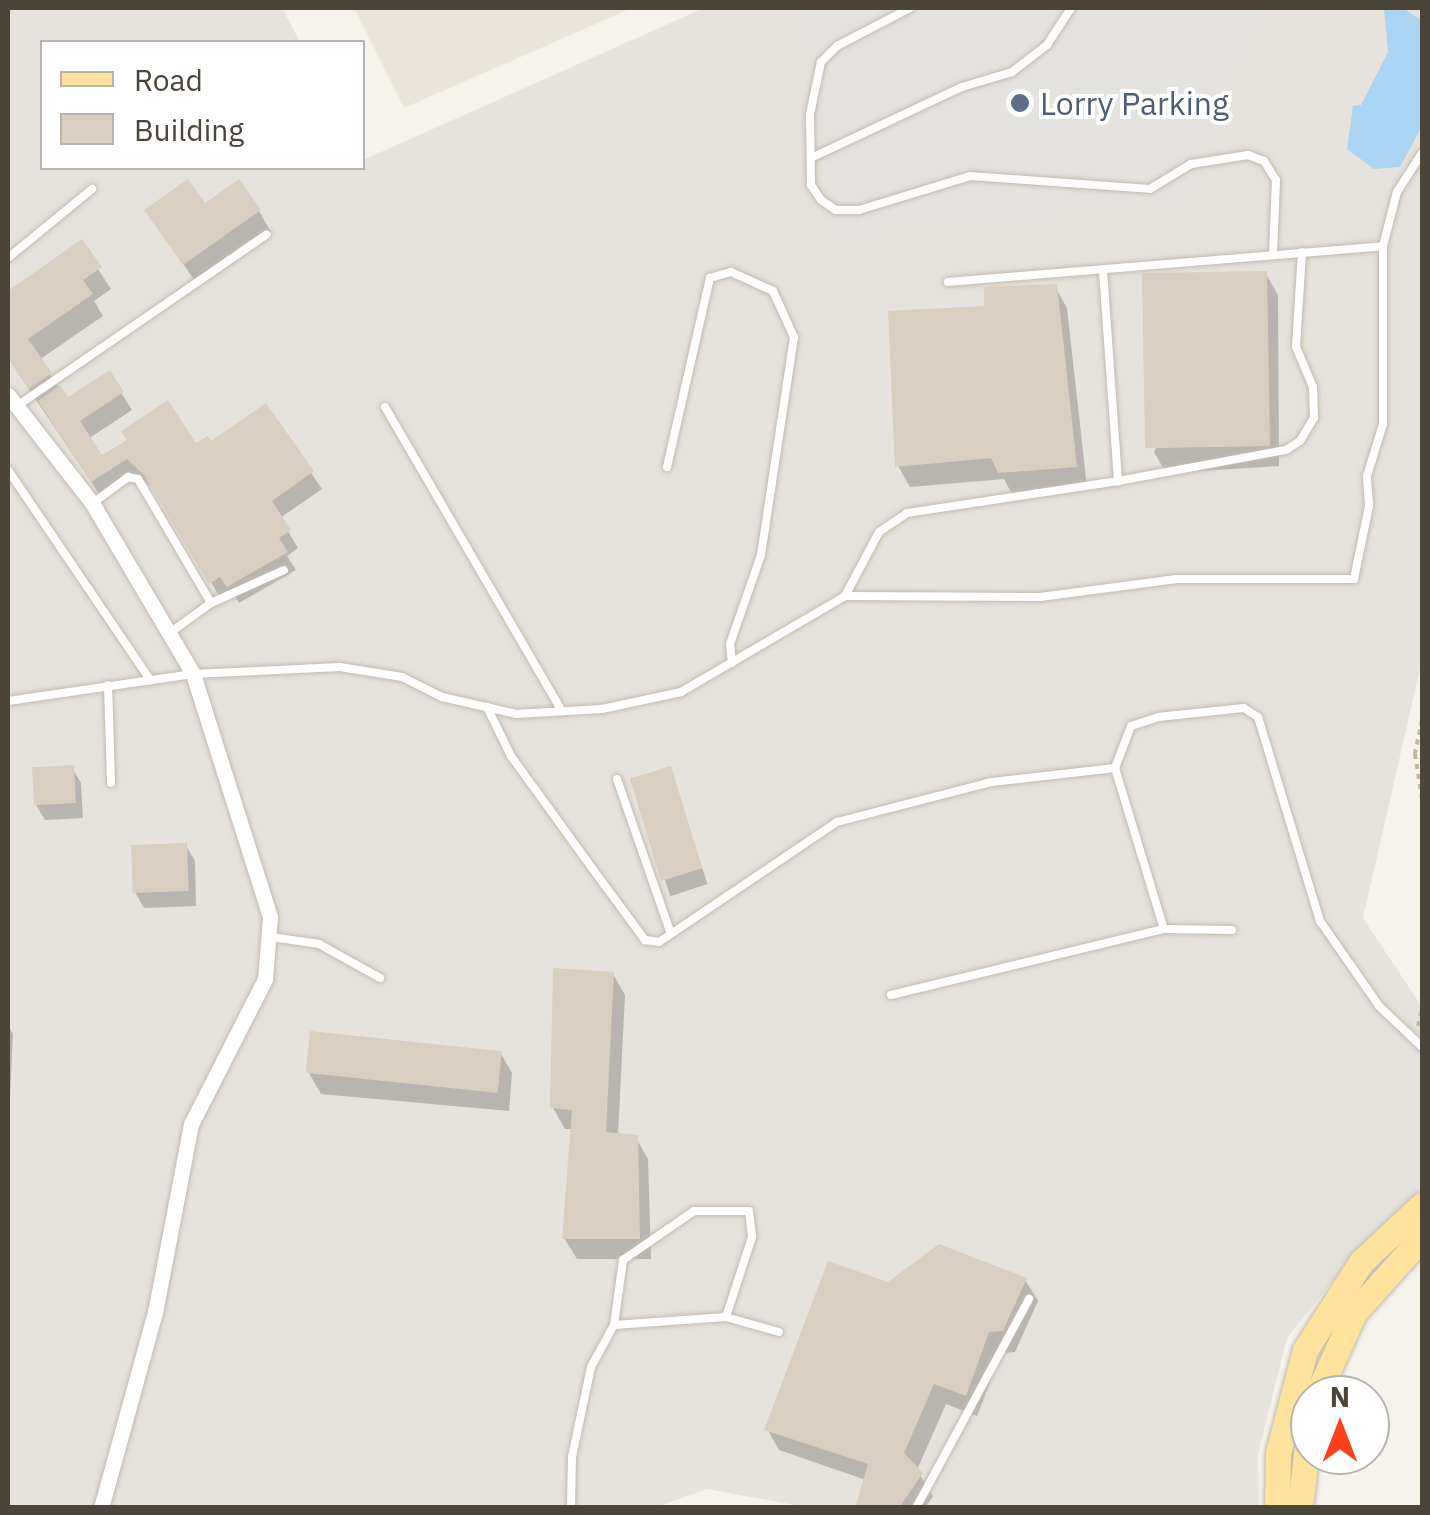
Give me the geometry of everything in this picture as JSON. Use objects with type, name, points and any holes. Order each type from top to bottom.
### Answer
[{"type":"main road","points":[[1277,1508],[1278,1453],[1305,1350],[1361,1262],[1422,1204]]},
{"type":"main road","points":[[1326,1375],[1354,1312],[1422,1237]]},
{"type":"main road","points":[[1300,1508],[1304,1475]]},
{"type":"street","points":[[12,401],[92,503],[193,674],[268,896],[272,936],[264,979],[190,1124],[155,1312],[100,1508]]},
{"type":"lane","points":[[910,8],[821,62],[813,82],[811,158],[811,185],[821,200],[836,210],[859,210],[970,176],[1150,189],[1191,164],[1248,155],[1264,161],[1276,180],[1273,256]]},
{"type":"lane","points":[[811,158],[962,87],[1012,72],[1047,45],[1071,8]]},
{"type":"lane","points":[[844,596],[1040,597],[1177,579],[1354,579],[1369,506],[1368,476],[1382,424],[1382,246],[1397,192],[1422,153]]},
{"type":"lane","points":[[8,258],[92,189]]},
{"type":"lane","points":[[12,401],[267,234]]},
{"type":"lane","points":[[948,282],[1382,246]]},
{"type":"lane","points":[[8,701],[193,674],[340,667],[402,677],[442,697],[516,714],[562,711],[682,692],[844,596],[879,532],[907,513],[1118,481],[1286,450],[1300,441],[1314,418],[1314,387],[1296,347],[1302,252]]},
{"type":"lane","points":[[1103,271],[1118,481]]},
{"type":"lane","points":[[667,467],[710,278],[731,272],[773,291],[794,337],[761,555],[730,644],[732,663]]},
{"type":"lane","points":[[385,408],[562,711]]},
{"type":"lane","points":[[8,470],[150,680]]},
{"type":"lane","points":[[92,503],[128,477],[138,479],[211,603]]},
{"type":"lane","points":[[171,632],[211,603],[284,570]]},
{"type":"lane","points":[[108,685],[110,783]]},
{"type":"lane","points":[[487,707],[510,756],[645,940],[659,942],[837,822],[992,782],[1115,768]]},
{"type":"lane","points":[[1164,929],[1115,768],[1131,726],[1158,716],[1244,708],[1258,716],[1320,921],[1379,1006],[1416,1035],[1422,1047]]},
{"type":"lane","points":[[617,779],[671,934]]},
{"type":"lane","points":[[891,995],[1164,929],[1232,930]]},
{"type":"lane","points":[[272,936],[319,944],[380,978]]},
{"type":"lane","points":[[571,1508],[572,1457],[591,1367],[614,1325],[623,1260],[694,1212],[749,1212],[752,1237],[726,1317]]},
{"type":"lane","points":[[916,1508],[1029,1299]]},
{"type":"lane","points":[[614,1325],[726,1317],[779,1332]]},
{"type":"path","points":[[1422,720],[1415,754],[1422,799]]},
{"type":"path","points":[[1416,1035],[1422,1010]]},
{"type":"shaded area","points":[[8,8],[282,8],[299,40],[40,40],[40,170],[365,170],[365,159],[704,8],[1422,8],[1422,660],[1363,918],[1422,1007],[1422,1193],[1367,1239],[1287,1338],[1258,1454],[1259,1507],[811,1508],[707,1489],[653,1508],[8,1508]]},
{"type":"shaded area","points":[[354,8],[632,8],[404,108]]},
{"type":"shaded area","name":"Lorry Parking","points":[[803,8],[1260,8],[1182,199],[838,230]]},
{"type":"water","points":[[1384,8],[1403,8],[1422,21],[1422,126],[1400,167],[1374,169],[1347,149],[1353,106],[1361,105],[1388,52]]},
{"type":"building","points":[[188,179],[205,203],[239,179],[261,210],[183,265],[144,210]]},
{"type":"building","points":[[82,239],[102,267],[83,280],[93,294],[28,339],[52,373],[29,389],[8,359],[8,291]]},
{"type":"building","points":[[1267,271],[1270,446],[1145,448],[1142,273]]},
{"type":"building","points":[[1057,284],[1077,467],[998,473],[991,458],[895,467],[888,311],[984,306],[984,287]]},
{"type":"building","points":[[110,370],[124,392],[80,421],[102,455],[127,440],[121,431],[168,400],[196,443],[208,436],[211,441],[266,403],[314,471],[272,501],[291,530],[279,538],[288,552],[227,587],[220,577],[209,584],[144,475],[127,459],[91,482],[38,401],[60,385],[68,397]]},
{"type":"building","points":[[74,765],[76,803],[34,805],[32,767]]},
{"type":"building","points":[[671,766],[702,868],[661,881],[630,779]]},
{"type":"building","points":[[187,843],[189,891],[133,893],[131,845]]},
{"type":"building","points":[[553,968],[614,972],[606,1132],[638,1135],[640,1239],[562,1239],[572,1110],[550,1108]]},
{"type":"building","points":[[310,1031],[502,1051],[498,1093],[306,1073]]},
{"type":"building","points":[[939,1244],[1027,1278],[1003,1331],[989,1332],[966,1396],[934,1384],[904,1453],[923,1473],[899,1508],[855,1508],[868,1464],[764,1430],[828,1261],[888,1282]]},
{"type":"place","name":"Lorry Parking","points":[[1020,103]]}]
